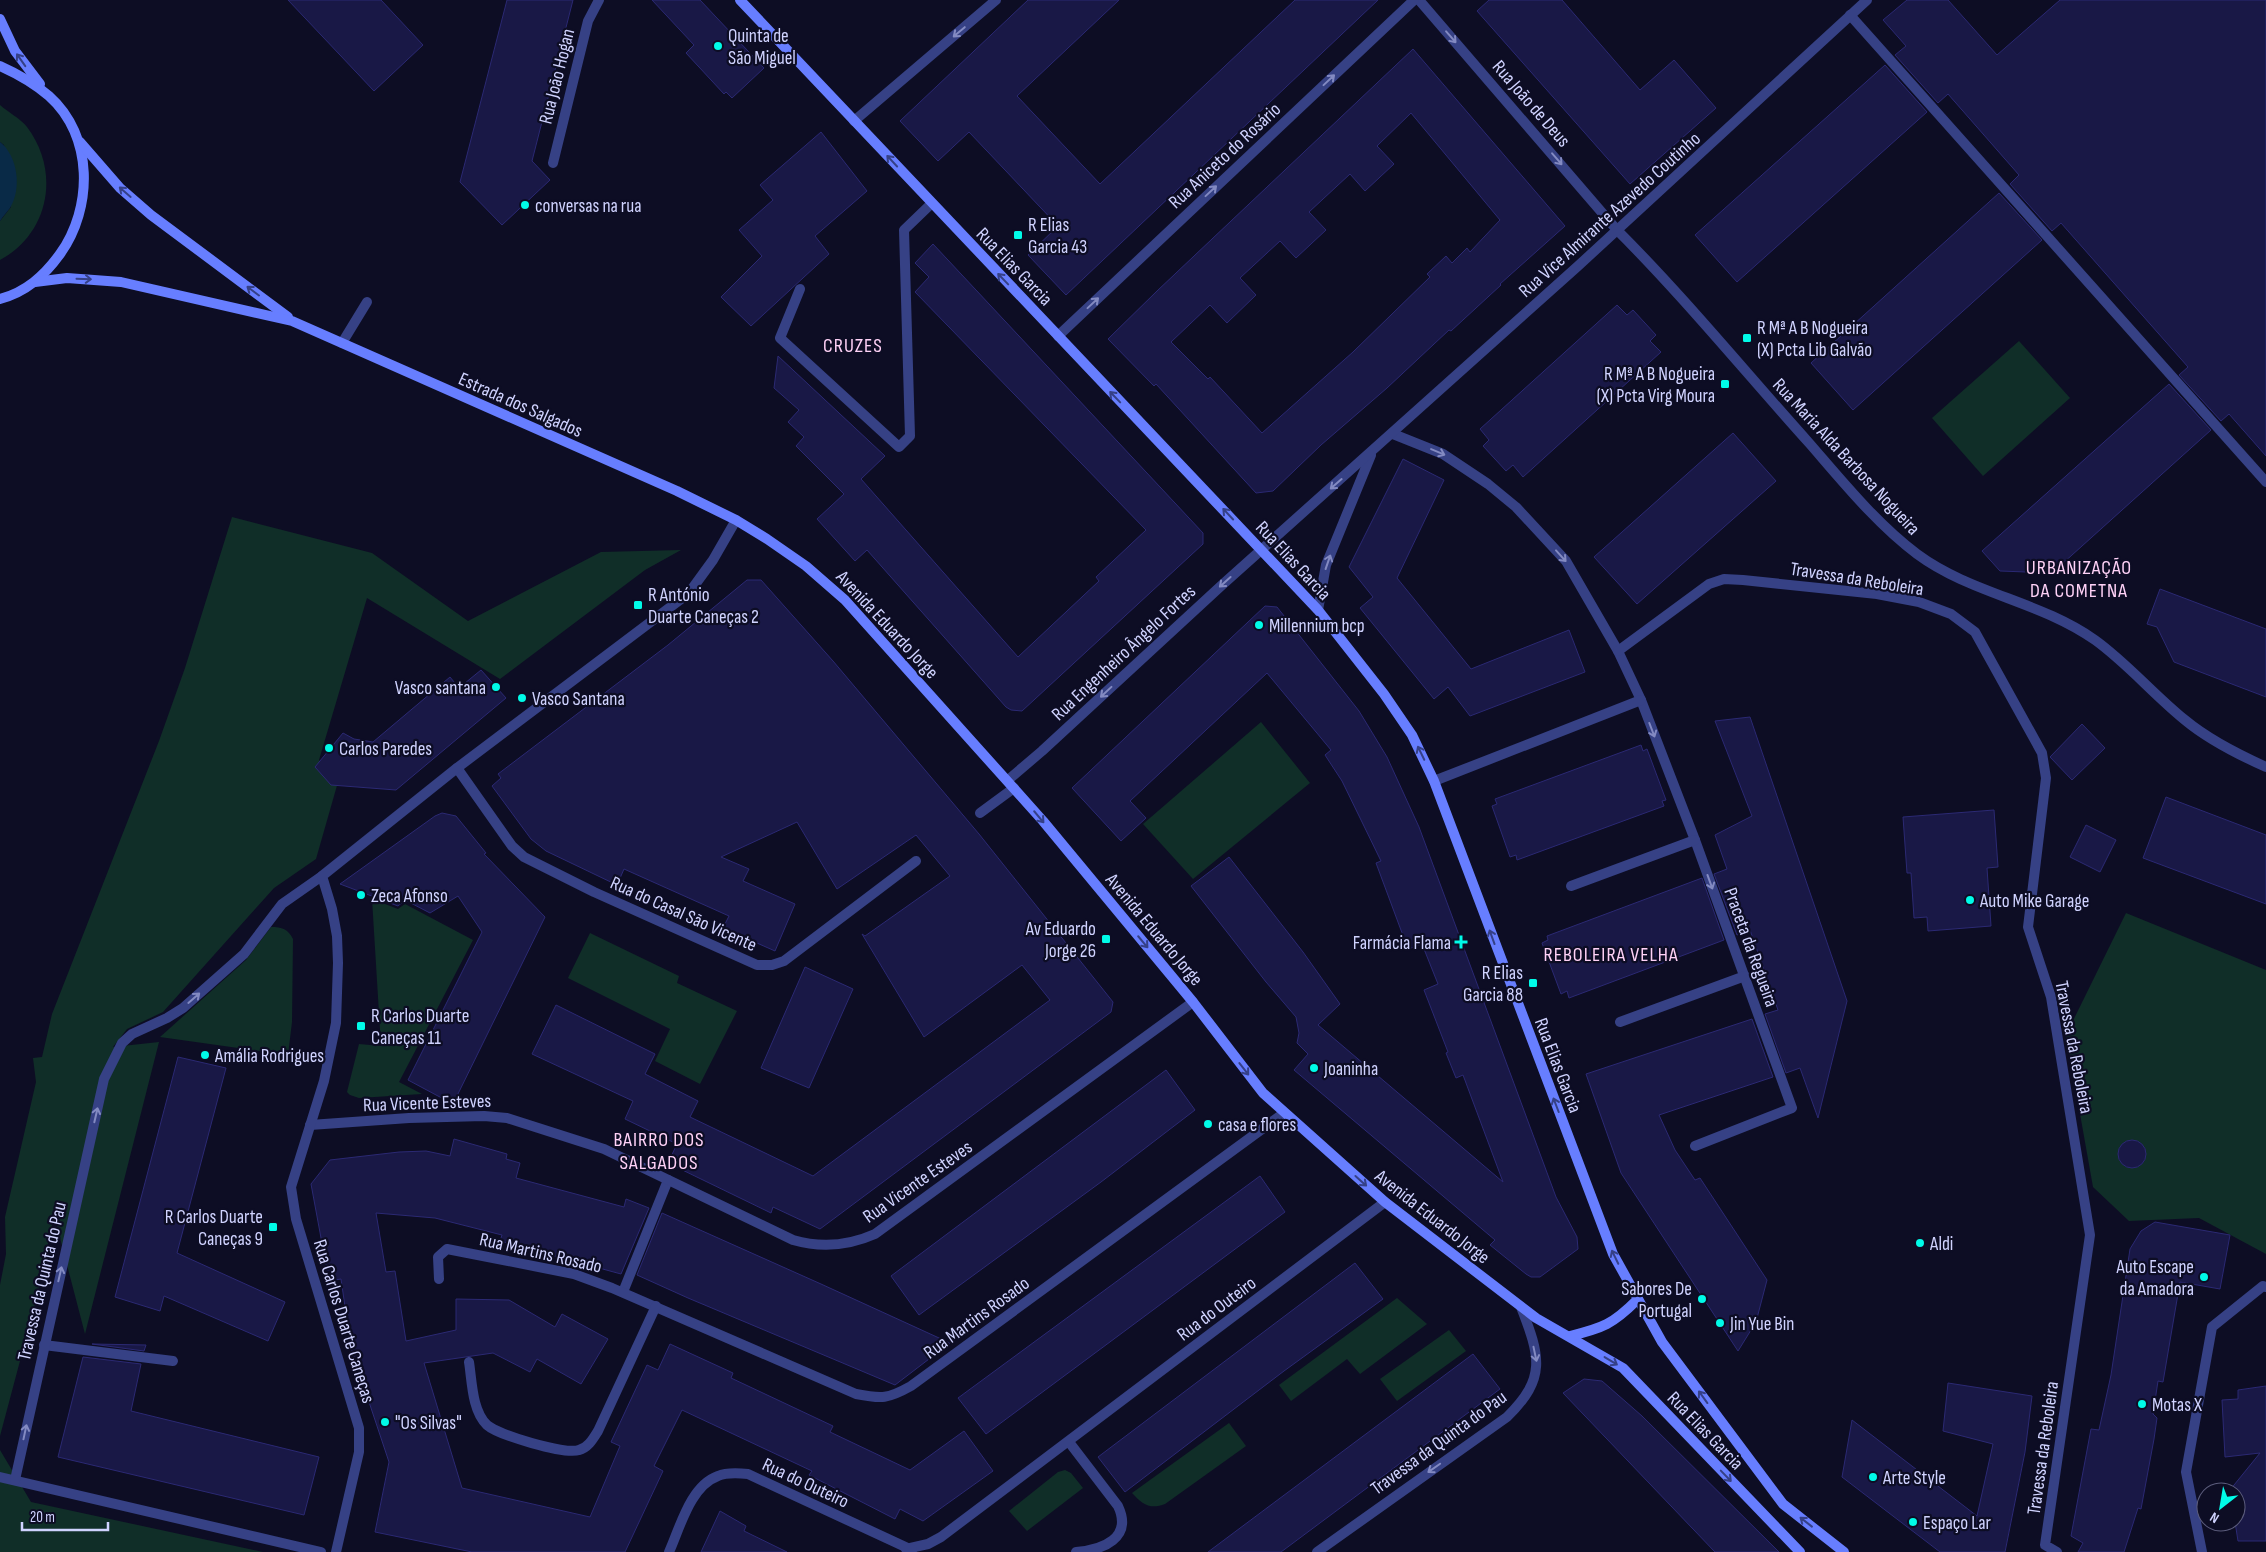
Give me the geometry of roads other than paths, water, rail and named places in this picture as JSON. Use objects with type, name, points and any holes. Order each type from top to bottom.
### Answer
[{"type":"main road","name":"Rua Elias Garcia","points":[[740,0],[931,204],[1318,610],[1384,694],[1412,735],[1434,781],[1610,1245],[1637,1300],[1662,1342],[1783,1504],[1844,1552]]},
{"type":"main road","points":[[0,19],[15,51],[70,123],[84,170],[84,184],[78,221],[64,248],[35,282],[20,292],[1,300]]},
{"type":"main road","points":[[0,66],[31,82],[50,97]]},
{"type":"main road","name":"Estrada dos Salgados","points":[[76,138],[120,188],[292,321]]},
{"type":"main road","name":"Estrada dos Salgados","points":[[35,282],[67,278],[121,282],[292,321],[677,491],[736,520]]},
{"type":"main road","name":"Avenida Eduardo Jorge","points":[[736,520],[806,566],[845,600],[1011,784],[1193,1002],[1263,1092],[1284,1113],[1385,1202],[1521,1307],[1570,1336]]},
{"type":"main road","points":[[1570,1336],[1601,1328],[1618,1319],[1637,1300]]},
{"type":"main road","name":"Rua Elias Garcia","points":[[1570,1336],[1623,1368],[1800,1552]]},
{"type":"street","name":"Rua João Hogan","points":[[553,163],[588,21],[599,0]]},
{"type":"street","points":[[854,121],[996,0]]},
{"type":"street","name":"Rua Aniceto do Rosário","points":[[1058,336],[1414,0]]},
{"type":"street","name":"Rua João de Deus","points":[[1419,0],[1617,230]]},
{"type":"street","name":"Rua Vice Almirante Azevedo Coutinho","points":[[1261,550],[1393,434],[1867,0]]},
{"type":"street","points":[[1850,15],[2266,482]]},
{"type":"street","points":[[800,289],[780,338],[899,447],[910,436],[904,230],[931,204]]},
{"type":"street","name":"Rua Maria Alda Barbosa Nogueira","points":[[1617,230],[1655,269],[1826,463],[1886,527],[1916,553],[1937,568],[1964,582],[2039,610],[2095,640],[2186,720],[2235,753],[2266,767]]},
{"type":"street","points":[[342,343],[367,302]]},
{"type":"street","name":"Praceta da Regueira","points":[[1393,434],[1444,454],[1516,507],[1566,561],[1618,651],[1641,700],[1695,840],[1792,1108],[1695,1146]]},
{"type":"street","name":"Rua Vice Almirante Azevedo Coutinho","points":[[1318,610],[1326,566],[1373,452]]},
{"type":"street","name":"Travessa da Quinta do Pau","points":[[15,1480],[104,1079],[113,1058],[122,1044],[132,1034],[167,1018],[183,1008],[244,954],[282,904],[322,876],[457,768],[689,593],[713,560],[736,520]]},
{"type":"street","name":"Rua Engenheiro Ângelo Fortes","points":[[980,813],[1042,751],[1261,550]]},
{"type":"street","name":"Travessa da Reboleira","points":[[1618,651],[1709,584],[1724,579],[1867,593],[1919,602],[1951,614],[1974,632],[2042,753],[2046,778],[2028,927],[2051,997],[2090,1235],[2045,1545],[2057,1552]]},
{"type":"street","points":[[1434,781],[1641,700]]},
{"type":"street","name":"Rua do Casal São Vicente","points":[[457,768],[512,846],[524,857],[602,896],[757,965],[772,965],[784,961],[916,861]]},
{"type":"street","points":[[1571,886],[1695,840]]},
{"type":"street","name":"Rua Carlos Duarte Caneças","points":[[322,876],[332,909],[337,936],[336,1023],[332,1050],[318,1102],[291,1188],[292,1202],[359,1428],[360,1440],[336,1552]]},
{"type":"street","points":[[1620,1022],[1745,976]]},
{"type":"street","name":"Rua Vicente Esteves","points":[[310,1125],[409,1118],[484,1116],[507,1118],[604,1149],[793,1240],[822,1245],[840,1244],[865,1239],[883,1228],[1193,1002]]},
{"type":"street","name":"Rua Martins Rosado","points":[[439,1279],[438,1257],[447,1249],[574,1274],[656,1306],[856,1394],[876,1398],[893,1396],[911,1386],[1284,1113]]},
{"type":"street","points":[[623,1292],[668,1180]]},
{"type":"street","name":"Rua do Outeiro","points":[[906,1549],[928,1544],[941,1537],[1385,1202]]},
{"type":"street","points":[[2202,1552],[2186,1472],[2212,1327],[2263,1286],[2266,1287]]},
{"type":"street","points":[[469,1362],[479,1413],[487,1425],[500,1433],[568,1452],[580,1450],[591,1442],[598,1431],[656,1306]]},
{"type":"street","name":"Travessa da Quinta do Pau","points":[[1316,1552],[1507,1417],[1529,1393],[1535,1376],[1537,1361],[1529,1327],[1521,1307]]},
{"type":"street","points":[[44,1345],[172,1361]]},
{"type":"street","points":[[1069,1442],[1118,1506],[1123,1517],[1122,1528],[1116,1539],[1092,1551],[1076,1552]]},
{"type":"street","name":"Rua do Outeiro","points":[[669,1552],[693,1498],[698,1491],[704,1484],[717,1476],[734,1473],[748,1474],[906,1549],[918,1552]]},
{"type":"street","points":[[0,1476],[321,1552]]},
{"type":"water","points":[[0,142],[11,156],[17,182],[14,200],[0,221]]},
{"type":"place","name":"Quinta de São Miguel","points":[[718,46]]},
{"type":"place","name":"conversas na rua","points":[[525,205]]},
{"type":"place","name":"R Elias Garcia 43","points":[[1018,235]]},
{"type":"place","name":"R Mª A B Nogueira (X) Pcta Lib Galvão","points":[[1747,338]]},
{"type":"place","name":"R Mª A B Nogueira (X) Pcta Virg Moura","points":[[1725,384]]},
{"type":"place","name":"R António Duarte Caneças 2","points":[[638,605]]},
{"type":"place","name":"Millennium bcp","points":[[1259,625]]},
{"type":"place","name":"Vasco santana","points":[[496,687]]},
{"type":"place","name":"Vasco Santana","points":[[522,698]]},
{"type":"place","name":"Carlos Paredes","points":[[329,748]]},
{"type":"place","name":"Zeca Afonso","points":[[361,895]]},
{"type":"place","name":"Auto Mike Garage","points":[[1970,900]]},
{"type":"place","name":"Av Eduardo Jorge 26","points":[[1106,939]]},
{"type":"place","name":"Farmácia Flama","points":[[1461,942]]},
{"type":"place","name":"R Elias Garcia 88","points":[[1533,983]]},
{"type":"place","name":"R Carlos Duarte Caneças 11","points":[[361,1026]]},
{"type":"place","name":"Amália Rodrigues","points":[[205,1055]]},
{"type":"place","name":"Joaninha","points":[[1314,1068]]},
{"type":"place","name":"casa e flores","points":[[1208,1124]]},
{"type":"place","name":"R Carlos Duarte Caneças 9","points":[[273,1227]]},
{"type":"place","name":"Aldi","points":[[1920,1243]]},
{"type":"place","name":"Auto Escape da Amadora","points":[[2204,1277]]},
{"type":"place","name":"Sabores De Portugal","points":[[1702,1299]]},
{"type":"place","name":"Jin Yue Bin","points":[[1720,1323]]},
{"type":"place","name":"Motas X","points":[[2142,1404]]},
{"type":"place","name":"\"Os Silvas\"","points":[[385,1422]]},
{"type":"place","name":"Arte Style","points":[[1873,1477]]},
{"type":"place","name":"Espaço Lar","points":[[1913,1522]]},
{"type":"district","name":"CRUZES","points":[[853,345]]},
{"type":"district","name":"URBANIZAÇÃO DA COMETNA","points":[[2079,578]]},
{"type":"district","name":"REBOLEIRA VELHA","points":[[1611,954]]},
{"type":"district","name":"BAIRRO DOS SALGADOS","points":[[659,1150]]}]
